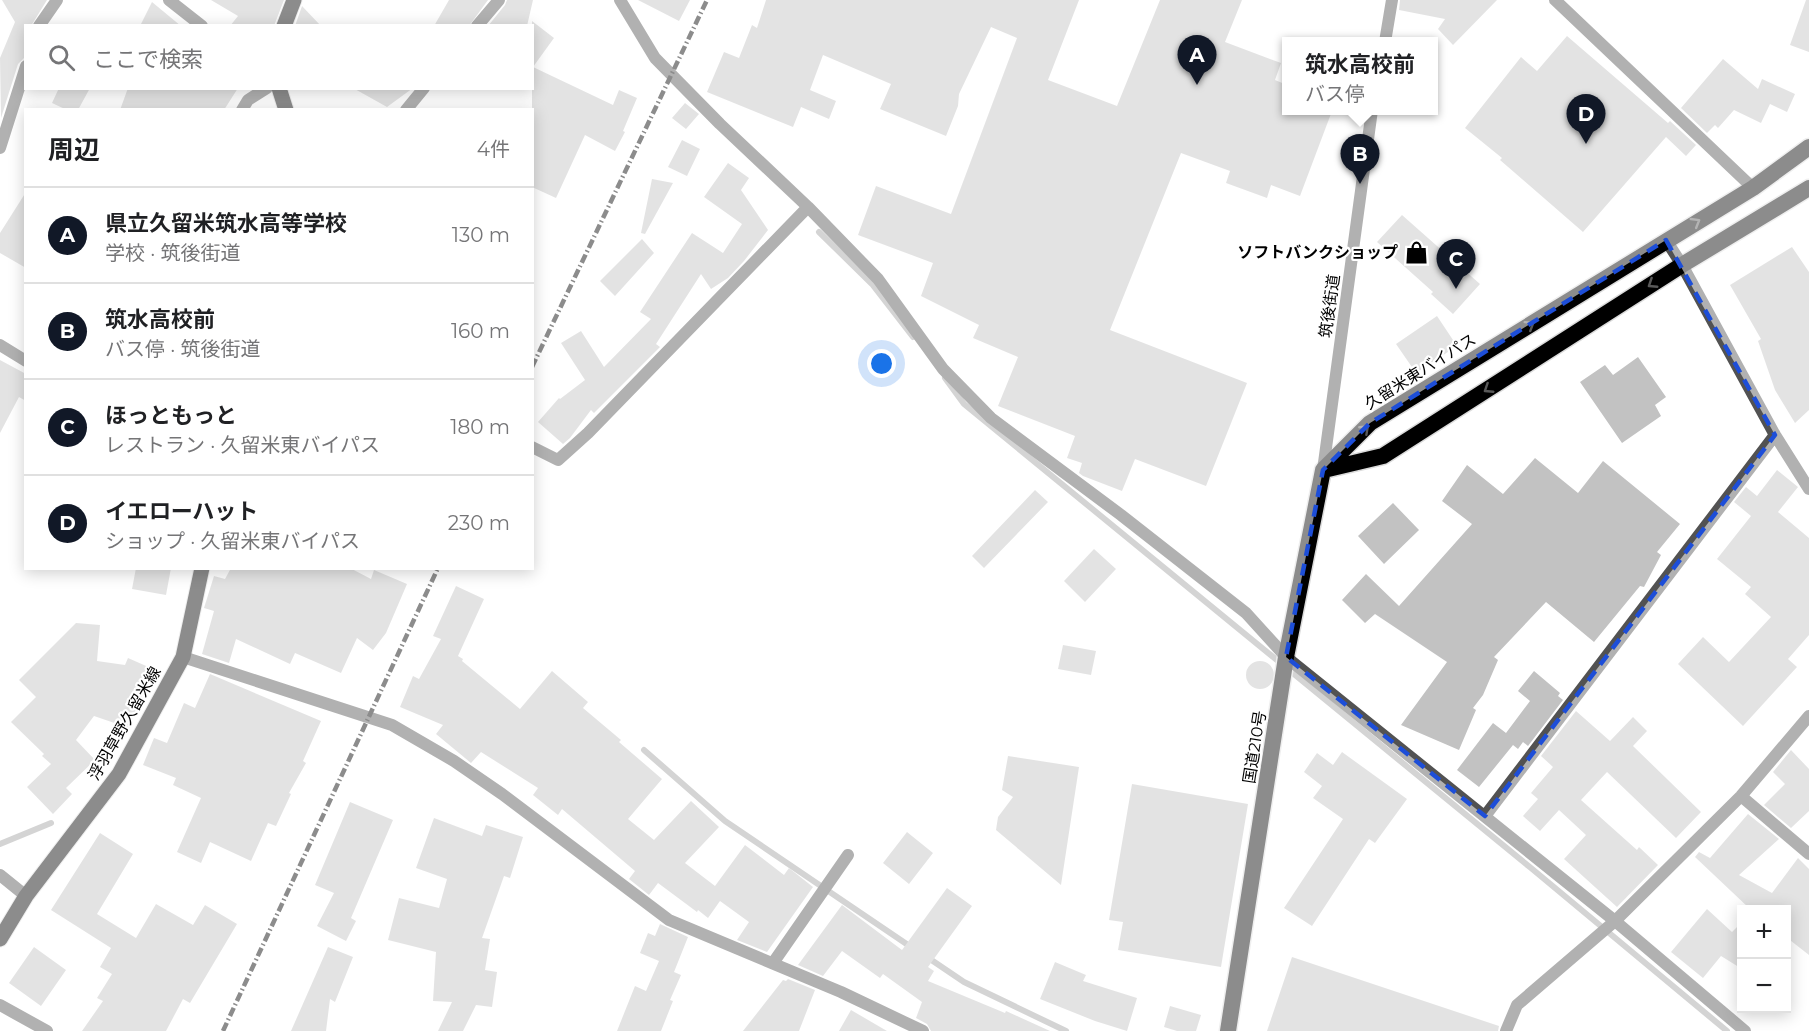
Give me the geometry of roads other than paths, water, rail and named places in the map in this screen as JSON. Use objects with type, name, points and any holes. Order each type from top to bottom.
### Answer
[{"type":"highway","name":"久留米東バイパス","points":[[1323,470],[1370,423],[1753,188],[1809,147]]},
{"type":"highway","points":[[1323,470],[1383,456],[1682,265],[1809,188]]},
{"type":"highway","name":"国道210号","points":[[1228,1031],[1286,657],[1323,470]]},
{"type":"main road","points":[[285,24],[294,0]]},
{"type":"main road","points":[[280,90],[285,108]]},
{"type":"main road","name":"浮羽草野久留米線","points":[[0,939],[26,896],[119,774],[183,657],[202,570]]},
{"type":"street","points":[[40,24],[57,0]]},
{"type":"street","points":[[168,0],[199,24]]},
{"type":"street","points":[[479,24],[499,0]]},
{"type":"street","points":[[620,0],[655,58],[720,124],[808,207],[878,279],[943,369],[991,418],[1121,515],[1246,613],[1286,657],[1615,921],[1745,1031]]},
{"type":"street","points":[[1386,37],[1392,0]]},
{"type":"street","points":[[1555,0],[1753,188]]},
{"type":"street","points":[[0,148],[24,72]]},
{"type":"street","points":[[243,108],[248,100],[264,90]]},
{"type":"street","points":[[408,108],[422,90]]},
{"type":"street","name":"筑後街道","points":[[1323,470],[1371,115]]},
{"type":"street","points":[[534,448],[558,460],[808,207]]},
{"type":"street","points":[[1666,240],[1775,435],[1809,489]]},
{"type":"street","points":[[0,345],[24,361]]},
{"type":"street","points":[[1485,816],[1775,435]]},
{"type":"street","points":[[183,657],[392,725],[454,761],[502,794],[669,920],[841,992],[923,1031]]},
{"type":"street","points":[[1506,1031],[1516,1005],[1615,921],[1742,796],[1809,717]]},
{"type":"street","points":[[1742,796],[1809,854]]},
{"type":"street","points":[[773,963],[848,855]]},
{"type":"street","points":[[0,875],[26,896]]},
{"type":"street","points":[[0,1005],[47,1031]]},
{"type":"waterway","points":[[819,232],[872,284],[913,337]]},
{"type":"waterway","points":[[945,378],[964,404],[1727,1031]]},
{"type":"waterway","points":[[644,750],[725,821],[911,947]]},
{"type":"waterway","points":[[0,844],[51,823]]},
{"type":"waterway","points":[[927,957],[964,982],[1066,1031]]},
{"type":"railway","points":[[534,363],[707,0]]},
{"type":"railway","points":[[223,1031],[437,570]]},
{"type":"place","name":"県立久留米筑水高等学校","points":[[1197,85]]},
{"type":"place","name":"イエローハット","points":[[1586,144]]},
{"type":"place","name":"筑水高校前","points":[[1360,184]]},
{"type":"place","name":"ソフトバンクショップ","points":[[1416,252]]},
{"type":"place","name":"ほっともっと","points":[[1456,289]]}]
